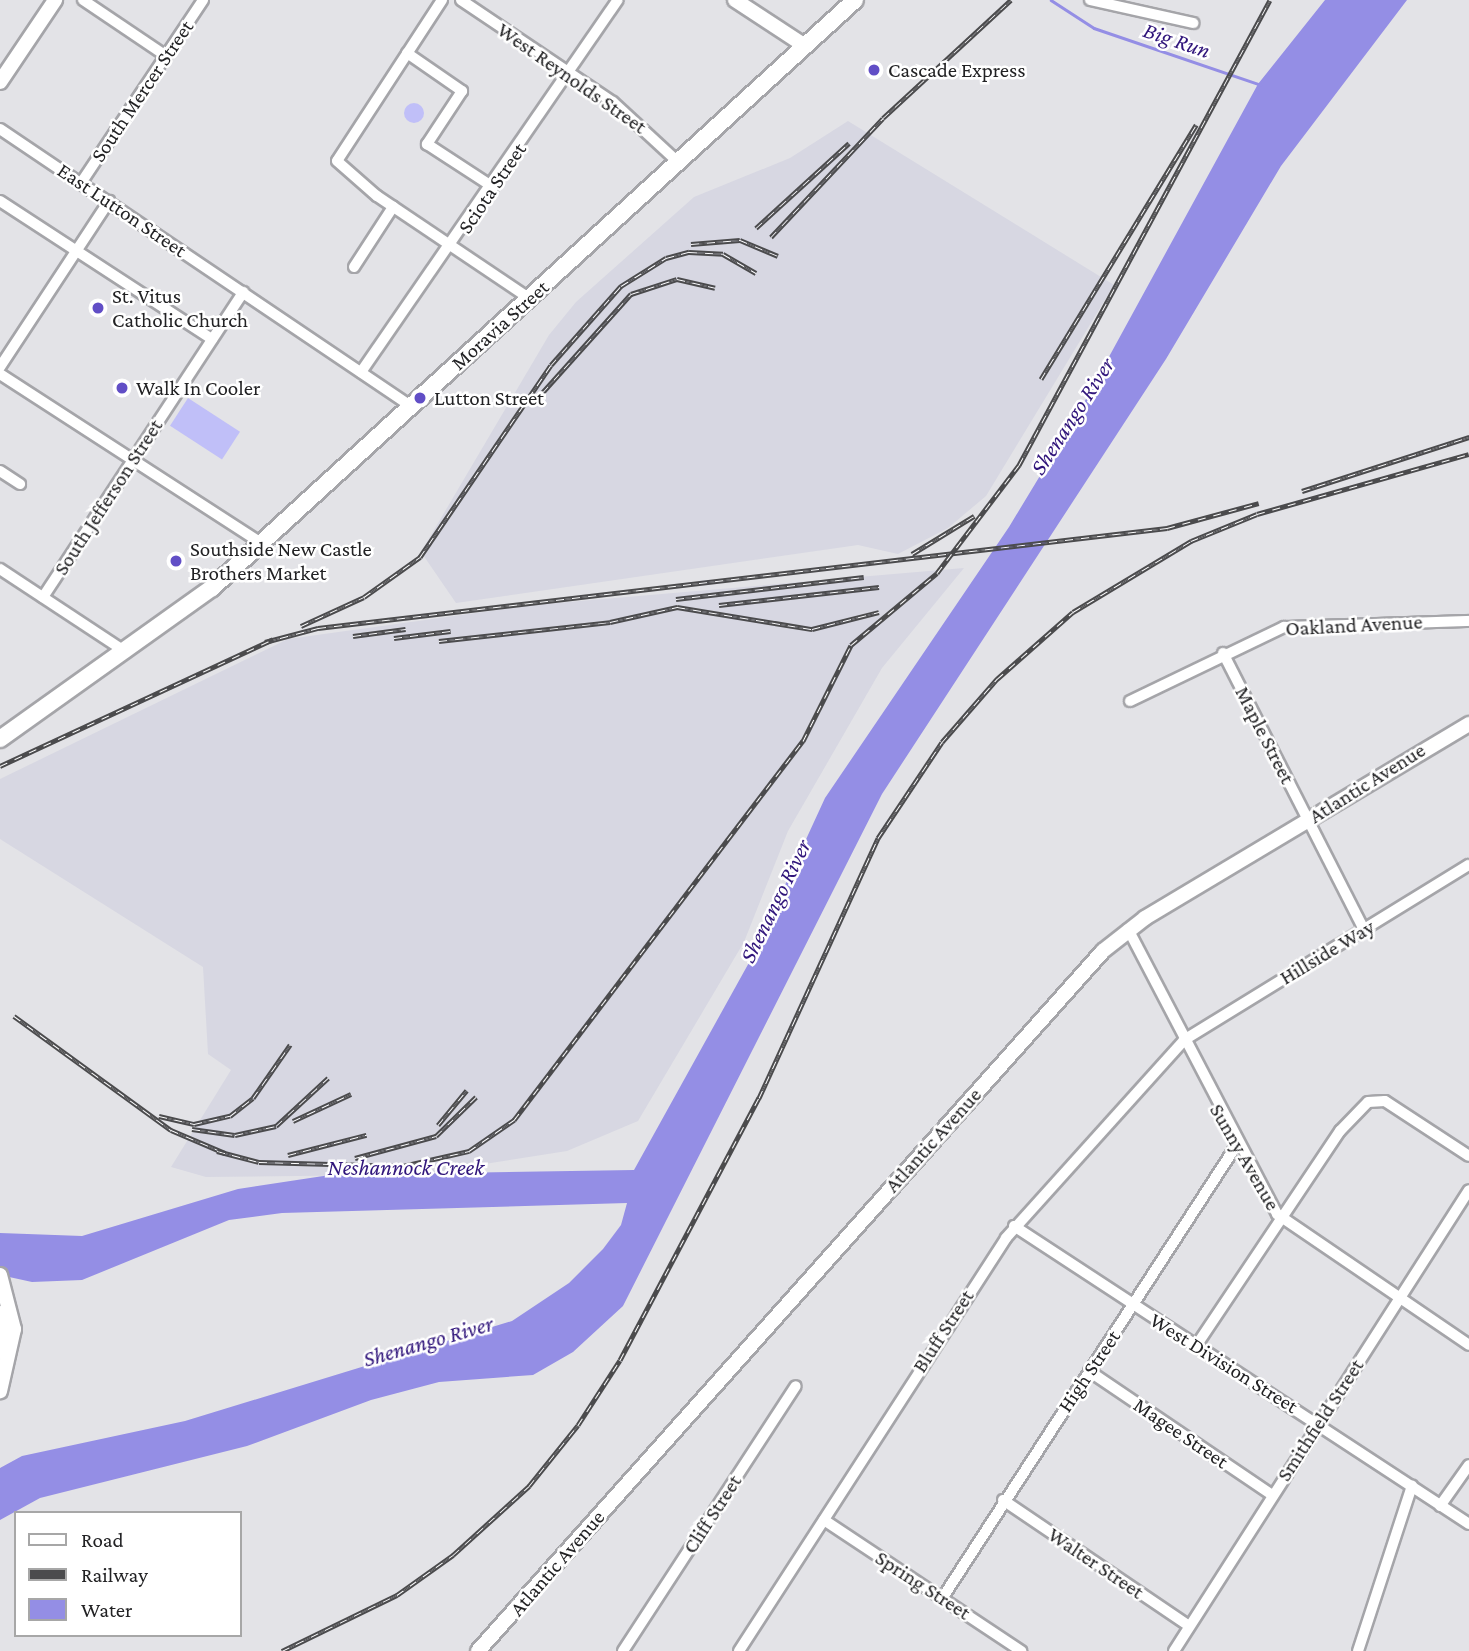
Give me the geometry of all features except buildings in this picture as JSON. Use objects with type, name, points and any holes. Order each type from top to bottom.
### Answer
[{"type":"main road","name":"Moravia Street","points":[[0,740],[127,653],[261,543],[855,0]]},
{"type":"street","points":[[0,82],[55,0]]},
{"type":"street","points":[[83,0],[166,56]]},
{"type":"street","name":"South Mercer Street","points":[[81,183],[203,0]]},
{"type":"street","points":[[442,0],[337,160],[393,207],[454,245],[529,298]]},
{"type":"street","name":"West Reynolds Street","points":[[461,0],[629,114],[678,162]]},
{"type":"street","name":"Sciota Street","points":[[361,372],[454,245],[618,0]]},
{"type":"street","points":[[735,0],[805,46]]},
{"type":"street","points":[[1090,0],[1193,23]]},
{"type":"street","points":[[407,53],[463,91],[427,144],[493,187]]},
{"type":"street","name":"East Lutton Street","points":[[0,129],[411,406]]},
{"type":"street","points":[[0,201],[212,339]]},
{"type":"street","points":[[0,367],[109,201]]},
{"type":"street","points":[[354,267],[393,207]]},
{"type":"street","name":"South Jefferson Street","points":[[43,597],[243,292]]},
{"type":"street","points":[[0,374],[261,543]]},
{"type":"street","points":[[0,471],[20,484]]},
{"type":"street","points":[[0,569],[127,653]]},
{"type":"street","name":"Oakland Avenue","points":[[1130,701],[1223,653],[1301,624],[1469,621]]},
{"type":"street","name":"Maple Street","points":[[1223,653],[1364,930]]},
{"type":"street","name":"Atlantic Avenue","points":[[478,1651],[1049,1010],[1128,929],[1469,724]]},
{"type":"street","name":"Hillside Way","points":[[1184,1040],[1469,865]]},
{"type":"street","name":"Sunny Avenue","points":[[1128,929],[1236,1146],[1282,1220],[1469,1345]]},
{"type":"street","name":"Bluff Street","points":[[739,1651],[1014,1226],[1184,1040]]},
{"type":"street","points":[[1196,1346],[1340,1131],[1374,1100],[1469,1156]]},
{"type":"street","name":"High Street","points":[[943,1597],[1003,1500],[1134,1305],[1236,1146]]},
{"type":"street","name":"Smithfield Street","points":[[1174,1651],[1469,1190]]},
{"type":"street","name":"West Division Street","points":[[1014,1226],[1469,1524]]},
{"type":"street","points":[[0,1391],[14,1329],[1,1277]]},
{"type":"street","points":[[0,1312],[0,1352]]},
{"type":"street","name":"Magee Street","points":[[1089,1371],[1272,1495]]},
{"type":"street","name":"Cliff Street","points":[[626,1647],[796,1385]]},
{"type":"street","points":[[1440,1506],[1469,1465]]},
{"type":"street","points":[[1358,1651],[1412,1486]]},
{"type":"street","name":"Walter Street","points":[[1003,1500],[1189,1626]]},
{"type":"street","name":"Spring Street","points":[[824,1520],[1021,1651]]},
{"type":"shaded area","points":[[414,103],[421,106],[424,113],[421,120],[414,123],[407,120],[404,113],[407,106]]},
{"type":"shaded area","points":[[848,121],[1114,285],[986,496],[948,528],[898,554],[858,545],[456,603],[421,552],[549,335],[576,302],[694,197],[790,158]]},
{"type":"shaded area","points":[[188,398],[240,432],[222,459],[170,426]]},
{"type":"shaded area","points":[[964,568],[882,668],[788,831],[744,942],[638,1121],[567,1151],[478,1165],[473,1174],[206,1177],[171,1167],[231,1070],[208,1054],[203,967],[0,839],[0,779],[288,639],[533,605]]},
{"type":"water","points":[[1325,0],[1407,0],[1281,166],[1166,359],[882,794],[623,1306],[573,1352],[533,1375],[439,1382],[371,1400],[247,1446],[40,1498],[0,1520],[0,1468],[22,1456],[185,1421],[512,1321],[569,1283],[603,1249],[621,1225],[627,1203],[282,1213],[229,1220],[82,1280],[32,1282],[0,1275],[0,1233],[82,1236],[238,1189],[330,1175],[634,1170],[751,959],[825,798],[1009,527],[1081,408],[1258,84]]},
{"type":"waterway","name":"Big Run","points":[[1051,0],[1094,28],[1261,85]]},
{"type":"railway","points":[[771,237],[883,118],[1011,0]]},
{"type":"railway","points":[[217,1151],[259,1162],[403,1166],[469,1151],[514,1120],[803,741],[851,645],[937,573],[1019,465],[1270,0]]},
{"type":"railway","points":[[1041,379],[1196,125]]},
{"type":"railway","points":[[756,228],[849,143]]},
{"type":"railway","points":[[691,244],[740,240],[778,256]]},
{"type":"railway","points":[[301,626],[364,597],[420,557],[551,365],[621,286],[666,258],[689,252],[723,254],[756,273]]},
{"type":"railway","points":[[543,392],[631,294],[677,279],[715,288]]},
{"type":"railway","points":[[1302,491],[1469,437]]},
{"type":"railway","points":[[282,1651],[397,1595],[453,1555],[529,1486],[578,1425],[620,1360],[759,1098],[878,838],[942,742],[997,679],[1073,612],[1191,541],[1257,514],[1469,454]]},
{"type":"railway","points":[[265,642],[318,628],[1167,528],[1259,503]]},
{"type":"railway","points":[[912,554],[974,516]]},
{"type":"railway","points":[[676,599],[864,577]]},
{"type":"railway","points":[[719,605],[879,587]]},
{"type":"railway","points":[[439,641],[610,622],[677,607],[812,629],[879,612]]},
{"type":"railway","points":[[353,636],[406,629]]},
{"type":"railway","points":[[394,638],[451,631]]},
{"type":"railway","points":[[0,766],[273,639]]},
{"type":"railway","points":[[14,1016],[171,1130],[225,1153]]},
{"type":"railway","points":[[159,1116],[194,1124],[230,1116],[253,1098],[290,1045]]},
{"type":"railway","points":[[192,1129],[235,1135],[276,1126],[328,1078]]},
{"type":"railway","points":[[438,1125],[467,1090]]},
{"type":"railway","points":[[293,1121],[351,1094]]},
{"type":"railway","points":[[355,1158],[436,1136],[476,1097]]},
{"type":"railway","points":[[288,1155],[366,1135]]},
{"type":"place","name":"Cascade Express","points":[[874,70]]},
{"type":"place","name":"St. Vitus Catholic Church","points":[[98,308]]},
{"type":"place","name":"Walk In Cooler","points":[[122,388]]},
{"type":"place","name":"Lutton Street","points":[[420,398]]},
{"type":"place","name":"Southside New Castle Brothers Market","points":[[176,561]]},
{"type":"water label","name":"Shenango River","points":[[1072,416]]},
{"type":"water label","name":"Shenango River","points":[[775,901]]},
{"type":"water label","name":"Neshannock Creek","points":[[406,1167]]},
{"type":"water label","name":"Shenango River","points":[[428,1341]]}]
